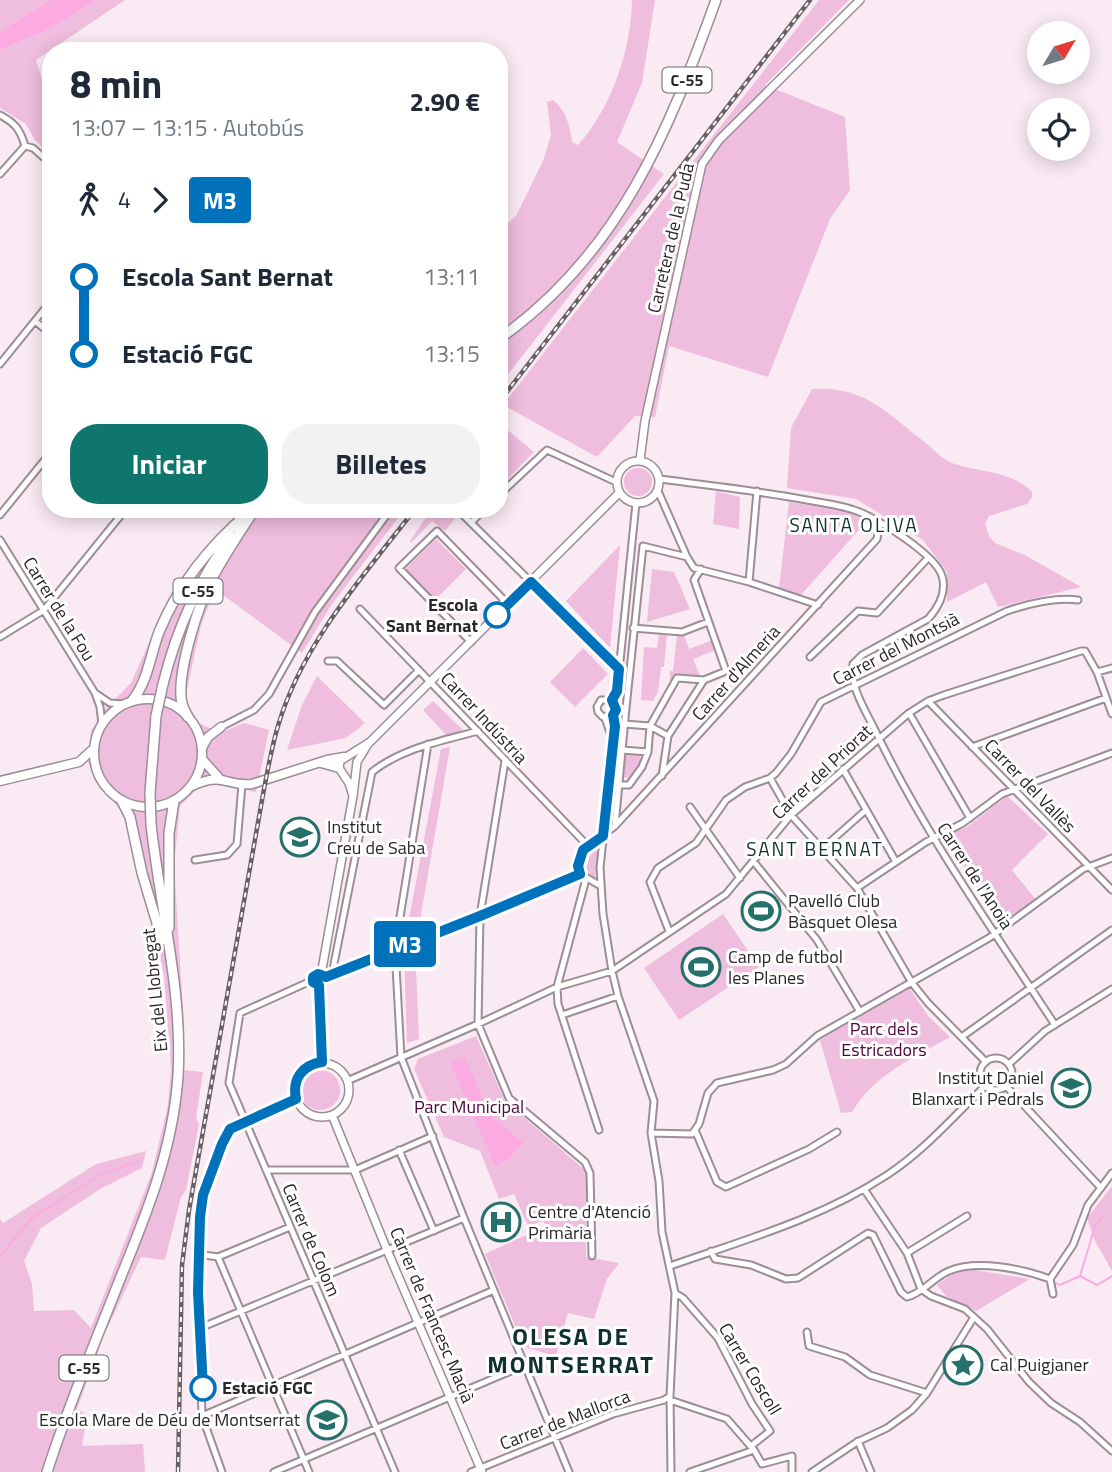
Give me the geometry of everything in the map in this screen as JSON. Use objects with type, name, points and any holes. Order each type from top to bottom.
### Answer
[{"type":"main road","name":"C-55","points":[[508,331],[569,277],[605,234],[632,195],[684,88],[716,0]]},
{"type":"main road","points":[[128,703],[144,683],[159,632],[184,583],[220,538],[243,518]]},
{"type":"main road","name":"Eix del Llobregat","points":[[47,1472],[71,1401],[157,1184],[169,1140],[179,1053],[177,1009],[151,824],[149,793],[156,716],[179,634],[208,572],[246,518]]},
{"type":"main road","points":[[191,786],[202,759],[202,748],[182,705],[181,692],[190,643],[210,582],[249,518]]},
{"type":"main road","points":[[0,781],[84,760],[94,747],[102,724],[114,710],[128,703],[156,700],[168,703],[205,729],[221,727]]},
{"type":"main road","points":[[202,748],[208,737],[221,727]]},
{"type":"main road","points":[[94,747],[97,773]]},
{"type":"main road","points":[[73,764],[87,767],[97,773],[110,792],[122,801],[144,808],[159,807],[174,801],[191,786],[203,780],[219,778],[252,784],[346,757]]},
{"type":"main road","points":[[202,759],[219,778]]},
{"type":"main road","points":[[318,763],[341,771]]},
{"type":"main road","points":[[122,801],[130,817],[142,873],[163,944],[171,960]]},
{"type":"main road","points":[[169,948],[169,832],[174,801]]},
{"type":"street","name":"Carretera de la Puda","points":[[640,460],[645,421],[702,163],[728,131],[860,0]]},
{"type":"street","points":[[0,115],[15,123],[24,146]]},
{"type":"street","points":[[24,146],[33,148],[42,156]]},
{"type":"street","points":[[0,174],[24,146]]},
{"type":"street","points":[[0,364],[42,312]]},
{"type":"street","points":[[35,321],[42,327]]},
{"type":"street","points":[[508,487],[547,450],[616,482]]},
{"type":"street","points":[[658,491],[649,501],[636,503],[624,498],[616,482],[623,466],[640,460],[653,466],[659,479],[658,491],[694,568],[750,582],[818,605]]},
{"type":"street","points":[[0,515],[42,463]]},
{"type":"street","points":[[659,479],[758,491],[856,510],[901,536],[928,558],[942,576],[941,599],[935,612],[928,620],[862,655],[853,664],[854,686]]},
{"type":"street","points":[[750,582],[758,491]]},
{"type":"street","points":[[322,1062],[319,979],[357,762],[370,742],[620,493]]},
{"type":"street","points":[[612,700],[617,691],[636,503]]},
{"type":"street","points":[[0,638],[44,610],[119,518]]},
{"type":"street","points":[[221,727],[254,710],[269,694],[315,612],[384,518]]},
{"type":"street","points":[[466,518],[619,669]]},
{"type":"street","points":[[471,523],[476,518]]},
{"type":"street","name":"Carrer d'Almeria","points":[[587,845],[615,826],[818,605],[877,539],[880,523]]},
{"type":"street","points":[[471,642],[399,569],[437,531],[508,604]]},
{"type":"street","name":"Carrer de la Fou","points":[[0,540],[95,693],[102,724]]},
{"type":"street","points":[[615,826],[643,546],[687,557]]},
{"type":"street","points":[[810,657],[858,611],[877,613],[928,558]]},
{"type":"street","points":[[619,785],[629,785],[642,766],[648,752],[650,726],[677,678],[704,680],[726,671],[694,580],[701,569]]},
{"type":"street","name":"Carrer del Montsià","points":[[669,931],[650,882],[658,868],[696,843],[726,800],[745,787],[770,778],[791,754],[821,702],[1007,611],[1033,604],[1078,600]]},
{"type":"street","name":"Carrer Indústria","points":[[360,610],[587,845]]},
{"type":"street","points":[[633,628],[681,632],[708,622]]},
{"type":"street","name":"Carrer del Priorat","points":[[347,1081],[556,988],[612,971],[726,894],[791,815],[878,738],[928,701],[1086,651],[1097,672]]},
{"type":"street","points":[[328,661],[337,661],[384,705],[419,670]]},
{"type":"street","points":[[1112,668],[1097,672],[1112,714]]},
{"type":"street","points":[[662,776],[668,736],[704,680]]},
{"type":"street","name":"Carrer de l'Anoia","points":[[854,686],[878,738],[933,839],[1055,1025]]},
{"type":"street","points":[[95,693],[110,703],[128,703]]},
{"type":"street","points":[[972,747],[1106,698]]},
{"type":"street","points":[[612,700],[604,699],[598,705],[598,712],[605,718],[613,740]]},
{"type":"street","points":[[612,700],[616,707]]},
{"type":"street","name":"Carrer del Vallès","points":[[928,701],[1112,890]]},
{"type":"street","points":[[616,707],[626,708]]},
{"type":"street","points":[[616,707],[613,715],[601,886],[612,971],[618,996],[654,1101],[651,1133],[659,1181],[662,1233],[675,1293],[670,1398],[671,1472]]},
{"type":"street","points":[[909,713],[970,818]]},
{"type":"street","points":[[605,718],[613,715]]},
{"type":"street","points":[[624,724],[650,726],[668,736]]},
{"type":"street","points":[[332,974],[372,772],[396,757],[428,744],[478,731]]},
{"type":"street","points":[[353,796],[339,763],[370,742]]},
{"type":"street","points":[[428,744],[395,948],[401,1057],[569,1472]]},
{"type":"street","points":[[622,750],[648,752]]},
{"type":"street","points":[[858,888],[895,862],[970,818],[1002,794],[1112,753]]},
{"type":"street","points":[[346,757],[357,762]]},
{"type":"street","points":[[505,761],[480,916],[478,1024],[509,1098],[585,1162],[590,1173],[592,1256]]},
{"type":"street","points":[[843,768],[895,862]]},
{"type":"street","points":[[341,771],[348,775],[355,772]]},
{"type":"street","points":[[770,778],[791,815],[858,888],[912,983],[986,1062]]},
{"type":"street","points":[[195,860],[227,855],[237,844],[242,784]]},
{"type":"street","points":[[690,807],[740,878]]},
{"type":"street","points":[[823,848],[866,810]]},
{"type":"street","points":[[580,874],[580,856],[587,845]]},
{"type":"street","points":[[651,1133],[687,1135],[695,1130],[708,1093],[714,1086],[786,1064],[810,1042],[996,934],[1089,866],[1112,858]]},
{"type":"street","points":[[754,862],[817,940],[860,1012]]},
{"type":"street","points":[[580,874],[601,886]]},
{"type":"street","points":[[319,979],[580,874]]},
{"type":"street","points":[[586,879],[556,988],[599,1130]]},
{"type":"street","points":[[963,1036],[1112,930]]},
{"type":"street","name":"Carrer de Colom","points":[[319,979],[240,1013],[229,1083],[395,1472]]},
{"type":"street","points":[[1009,1064],[1055,1025],[1112,989]]},
{"type":"street","points":[[562,1015],[618,996]]},
{"type":"street","points":[[998,1058],[1009,1064],[1012,1074],[1006,1086],[998,1089],[986,1085],[981,1075],[982,1066],[986,1062],[998,1058]]},
{"type":"street","points":[[322,1062],[338,1068],[347,1081],[348,1097],[332,1115],[315,1116],[300,1107],[296,1099],[295,1082],[299,1074],[305,1068],[322,1062]]},
{"type":"street","points":[[670,1266],[801,1221],[864,1189],[913,1156],[986,1085]]},
{"type":"street","points":[[1006,1086],[1101,1188]]},
{"type":"street","points":[[222,1472],[202,1416],[198,1260],[203,1195],[230,1129],[296,1099]]},
{"type":"street","name":"Carrer de Francesc Macià","points":[[332,1115],[481,1470]]},
{"type":"street","points":[[695,1130],[717,1182],[726,1187],[809,1149],[836,1132]]},
{"type":"street","points":[[266,1170],[355,1170],[433,1136]]},
{"type":"street","points":[[399,1150],[434,1231]]},
{"type":"street","points":[[1053,1294],[1050,1279],[1073,1245],[1084,1212],[1112,1173]]},
{"type":"street","points":[[864,1189],[907,1253],[921,1289],[931,1297],[965,1309],[987,1329],[1036,1389],[1080,1422],[1112,1451]]},
{"type":"street","points":[[907,1253],[967,1216]]},
{"type":"street","points":[[200,1328],[464,1218]]},
{"type":"street","points":[[198,1260],[209,1254],[218,1257],[290,1227]]},
{"type":"street","points":[[711,1251],[715,1259],[751,1265],[786,1279],[798,1278],[860,1237],[871,1233],[901,1292],[910,1296],[949,1271],[962,1268],[1016,1268],[1050,1279]]},
{"type":"street","points":[[218,1257],[309,1472]]},
{"type":"street","points":[[202,1416],[494,1290]]},
{"type":"street","name":"Carrer Coscoll","points":[[675,1293],[683,1298],[718,1338],[752,1404],[770,1431],[753,1448]]},
{"type":"street","points":[[811,1472],[858,1441],[887,1428],[912,1410],[927,1394],[974,1317]]},
{"type":"street","points":[[807,1332],[809,1346],[845,1357],[870,1375],[927,1394]]},
{"type":"street","points":[[274,1472],[525,1365]]},
{"type":"street","points":[[670,1398],[727,1419],[753,1448],[762,1464],[792,1456],[792,1472]]},
{"type":"street","name":"Carrer de Mallorca","points":[[471,1472],[613,1414],[670,1398]]},
{"type":"street","points":[[858,1441],[871,1472]]},
{"type":"street","points":[[690,1472],[753,1448]]},
{"type":"green space","points":[[0,0],[51,0],[0,31]]},
{"type":"green space","points":[[97,0],[125,0],[63,42],[42,42],[42,56],[36,60],[42,80],[42,147],[26,124],[0,108],[0,50],[46,31]]},
{"type":"green space","points":[[632,0],[655,0],[642,83],[617,142],[664,174],[508,374],[508,223],[516,216],[543,161],[551,135],[547,102],[553,100],[564,113],[572,142],[578,145],[610,96],[623,58]]},
{"type":"green space","points":[[819,0],[849,0],[765,85],[845,117],[850,190],[830,219],[768,377],[669,346],[655,417],[635,416],[597,457],[508,408],[508,399]]},
{"type":"green space","points":[[812,389],[831,389],[861,397],[887,412],[948,461],[1005,476],[1024,485],[1032,492],[1032,497],[1027,504],[989,516],[985,524],[989,536],[995,543],[1025,555],[1081,587],[998,607],[986,582],[947,602],[947,572],[923,540],[856,499],[787,488],[791,428]]},
{"type":"green space","points":[[508,430],[534,452],[508,479]]},
{"type":"green space","points":[[638,468],[648,472],[652,482],[648,492],[638,496],[628,492],[624,482],[628,472]]},
{"type":"green space","points":[[716,491],[740,497],[739,529],[713,524]]},
{"type":"green space","points":[[789,502],[855,512],[865,523],[800,596],[779,588]]},
{"type":"green space","points":[[233,518],[398,518],[332,604],[302,653],[215,589],[201,625],[185,699],[199,723],[220,733],[244,723],[269,730],[256,792],[214,784],[198,788],[180,806],[174,865],[184,1026],[183,1070],[203,1072],[196,1118],[199,1124],[186,1190],[181,1197],[165,1260],[141,1257],[104,1335],[77,1409],[87,1415],[82,1446],[143,1444],[145,1472],[0,1472],[0,1219],[3,1223],[96,1164],[146,1151],[142,1168],[100,1189],[41,1228],[24,1261],[32,1284],[34,1311],[74,1310],[91,1328],[152,1172],[168,1105],[171,1069],[164,976],[154,929],[127,818],[95,781],[88,761],[91,731],[105,709],[131,683],[166,605],[206,547]]},
{"type":"green space","points":[[455,518],[445,531],[432,521],[411,543],[425,519]]},
{"type":"green space","points":[[436,539],[466,569],[435,600],[405,569]]},
{"type":"green space","points":[[620,545],[610,648],[566,601]]},
{"type":"green space","points":[[652,569],[674,572],[690,609],[647,622]]},
{"type":"green space","points":[[659,635],[667,635],[658,692],[653,701],[641,700],[644,647],[657,648]]},
{"type":"green space","points":[[684,635],[689,649],[713,640],[716,650],[693,659],[700,676],[676,677],[670,687],[670,671],[673,671],[677,636]]},
{"type":"green space","points":[[583,648],[608,674],[575,707],[550,682]]},
{"type":"green space","points":[[317,676],[365,723],[346,738],[287,750],[302,705]]},
{"type":"green space","points":[[433,701],[463,730],[448,737],[423,710]]},
{"type":"green space","points":[[450,747],[418,932],[406,935],[441,749]]},
{"type":"green space","points":[[625,753],[638,754],[642,759],[629,779],[622,774]]},
{"type":"green space","points":[[1007,796],[1048,834],[1012,870],[1036,900],[1000,924],[945,836],[967,827]]},
{"type":"green space","points":[[598,843],[595,878],[586,869],[584,859],[588,850]]},
{"type":"green space","name":"Camp de futbol les Planes","points":[[723,914],[759,967],[679,1020],[644,968]]},
{"type":"green space","points":[[415,947],[419,1039],[407,1043],[404,953]]},
{"type":"green space","name":"Parc dels Estricadors","points":[[909,988],[929,1017],[950,1037],[883,1077],[852,1112],[841,1113],[820,1040]]},
{"type":"green space","name":"Parc Municipal","points":[[476,1036],[505,1101],[586,1171],[586,1257],[619,1263],[607,1279],[594,1319],[568,1313],[556,1356],[524,1347],[485,1254],[546,1226],[543,1221],[528,1226],[514,1194],[499,1199],[480,1151],[444,1137],[414,1069],[418,1059]]},
{"type":"green space","points":[[320,1070],[328,1071],[334,1076],[339,1082],[339,1098],[334,1104],[328,1109],[320,1110],[312,1109],[306,1104],[301,1098],[300,1090],[301,1082],[306,1076],[312,1071]]},
{"type":"green space","points":[[1112,1186],[1112,1271],[1095,1241],[1087,1218]]},
{"type":"green space","points":[[962,1268],[1030,1279],[976,1311],[946,1296],[937,1285]]},
{"type":"shaded area","points":[[51,0],[97,0],[46,31],[0,50],[0,31]]},
{"type":"shaded area","points":[[465,1057],[490,1115],[523,1142],[509,1159],[495,1166],[450,1062]]},
{"type":"waterway","points":[[0,1256],[32,1218],[103,1173],[140,1161]]},
{"type":"waterway","points":[[1053,1282],[1060,1285],[1080,1276],[1095,1226],[1104,1214]]},
{"type":"waterway","points":[[1080,1276],[1097,1285],[1112,1276]]},
{"type":"railway","points":[[508,390],[810,0]]},
{"type":"railway","points":[[178,1472],[182,1265],[189,1210],[274,741],[289,696],[318,639],[336,611],[408,518]]},
{"type":"bus line","name":"M3","points":[[203,1388],[198,1237],[203,1195],[230,1129],[296,1099],[294,1090],[299,1074],[305,1068],[322,1062],[319,985],[313,982],[313,977],[318,974],[326,977],[580,874],[578,866],[583,850],[603,836],[615,726],[613,715],[616,710],[612,700],[617,691],[619,669],[531,582],[497,615]]},
{"type":"place","name":"Escola Sant Bernat","points":[[497,615]]},
{"type":"place","name":"Institut Creu de Saba","points":[[300,837]]},
{"type":"place","name":"Pavelló Club Bàsquet Olesa","points":[[761,911]]},
{"type":"place","name":"Camp de futbol les Planes","points":[[701,967]]},
{"type":"place","name":"Institut Daniel Blanxart i Pedrals","points":[[1071,1088]]},
{"type":"place","name":"Centre d'Atenció Primària","points":[[501,1222]]},
{"type":"place","name":"Cal Puigjaner","points":[[963,1365]]},
{"type":"place","name":"Estació FGC","points":[[203,1388]]},
{"type":"place","name":"Escola Mare de Déu de Montserrat","points":[[327,1420]]},
{"type":"district","name":"SANTA OLIVA","points":[[854,525]]},
{"type":"district","name":"SANT BERNAT","points":[[815,849]]},
{"type":"district","name":"OLESA DE MONTSERRAT","points":[[571,1351]]}]
